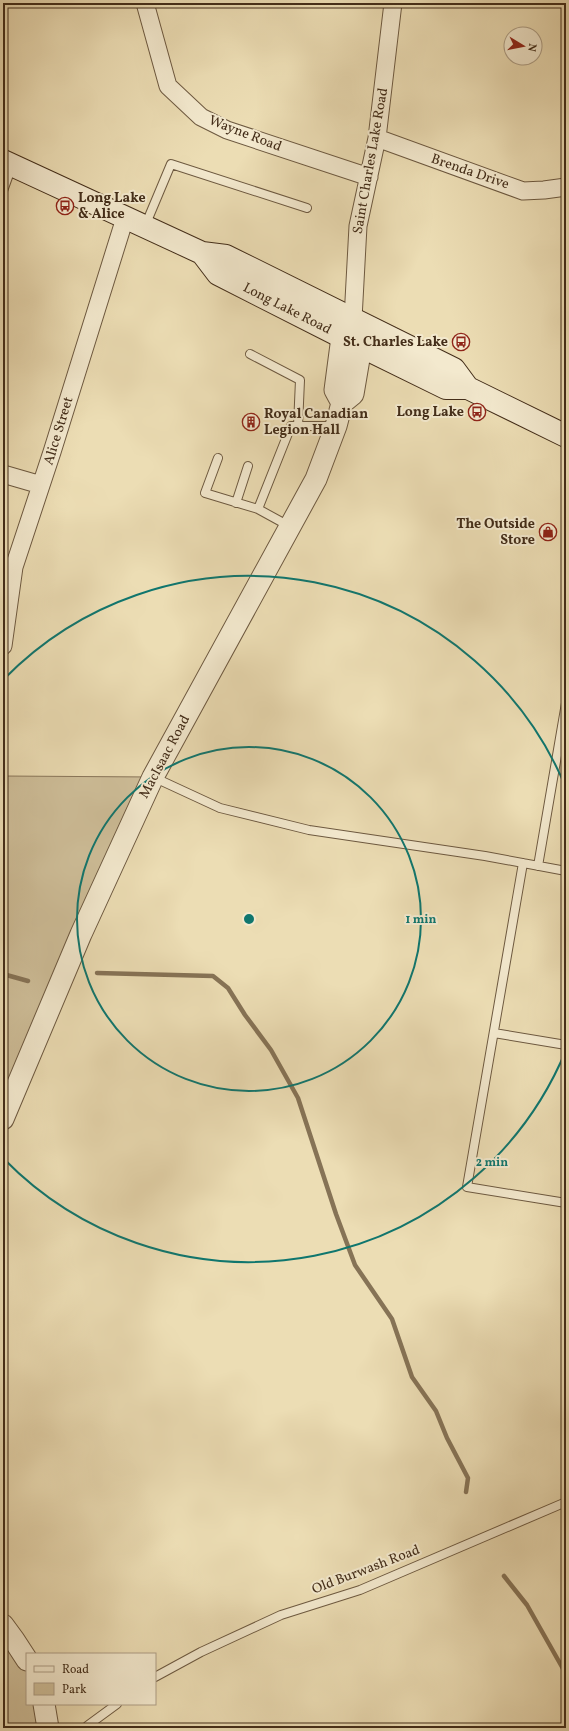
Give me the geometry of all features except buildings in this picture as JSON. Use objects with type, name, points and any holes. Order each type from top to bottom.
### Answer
[{"type":"main road","name":"Long Lake Road","points":[[8,163],[202,253],[218,274],[347,328],[454,369],[468,388]]},
{"type":"main road","name":"Long Lake Road","points":[[347,328],[361,346],[446,388],[468,388],[566,436]]},
{"type":"street","name":"Wayne Road","points":[[145,3],[168,86],[201,117],[227,130],[369,177]]},
{"type":"street","name":"Saint Charles Lake Road","points":[[347,328],[358,226],[377,138],[393,3]]},
{"type":"street","name":"Brenda Drive","points":[[377,138],[523,191],[566,187]]},
{"type":"street","name":"Alice Street","points":[[3,646],[14,567],[125,218]]},
{"type":"street","points":[[342,403],[335,390],[347,328]]},
{"type":"street","name":"MacIsaac Road","points":[[3,1119],[81,934],[153,777],[316,479],[336,426],[342,403],[353,394],[361,346]]},
{"type":"street","points":[[3,474],[41,486]]},
{"type":"street","points":[[3,1625],[26,1658]]},
{"type":"street","points":[[44,1705],[48,1728]]},
{"type":"lane","points":[[3,191],[8,163]]},
{"type":"lane","points":[[145,227],[171,164],[307,208]]},
{"type":"lane","points":[[250,354],[300,380],[298,426]]},
{"type":"lane","points":[[258,510],[291,426],[336,426]]},
{"type":"lane","points":[[218,458],[205,493],[258,510],[290,527]]},
{"type":"lane","points":[[236,503],[248,466]]},
{"type":"lane","points":[[538,866],[566,703]]},
{"type":"lane","points":[[153,777],[220,808],[308,830],[485,856],[566,871]]},
{"type":"lane","points":[[524,863],[467,1187],[566,1203]]},
{"type":"lane","points":[[494,1033],[566,1045]]},
{"type":"lane","name":"Old Burwash Road","points":[[156,1676],[200,1652],[281,1615],[360,1590],[566,1502]]},
{"type":"lane","points":[[87,1726],[116,1705]]},
{"type":"green space","points":[[3,776],[153,777],[3,1119]]},
{"type":"green space","points":[[3,1625],[26,1659],[26,1705],[44,1705],[48,1728],[3,1728]]},
{"type":"waterway","points":[[97,973],[213,976],[228,988],[245,1015],[271,1050],[298,1098],[336,1214],[355,1265],[392,1319],[412,1377],[436,1411],[447,1438],[468,1478],[466,1492]]},
{"type":"waterway","points":[[3,974],[28,981]]},
{"type":"waterway","points":[[504,1576],[527,1605],[566,1674]]},
{"type":"place","name":"Long Lake & Alice","points":[[65,206]]},
{"type":"place","name":"St. Charles Lake","points":[[461,342]]},
{"type":"place","name":"Long Lake","points":[[477,412]]},
{"type":"place","name":"Royal Canadian Legion Hall","points":[[251,422]]},
{"type":"place","name":"The Outside Store","points":[[548,532]]}]
